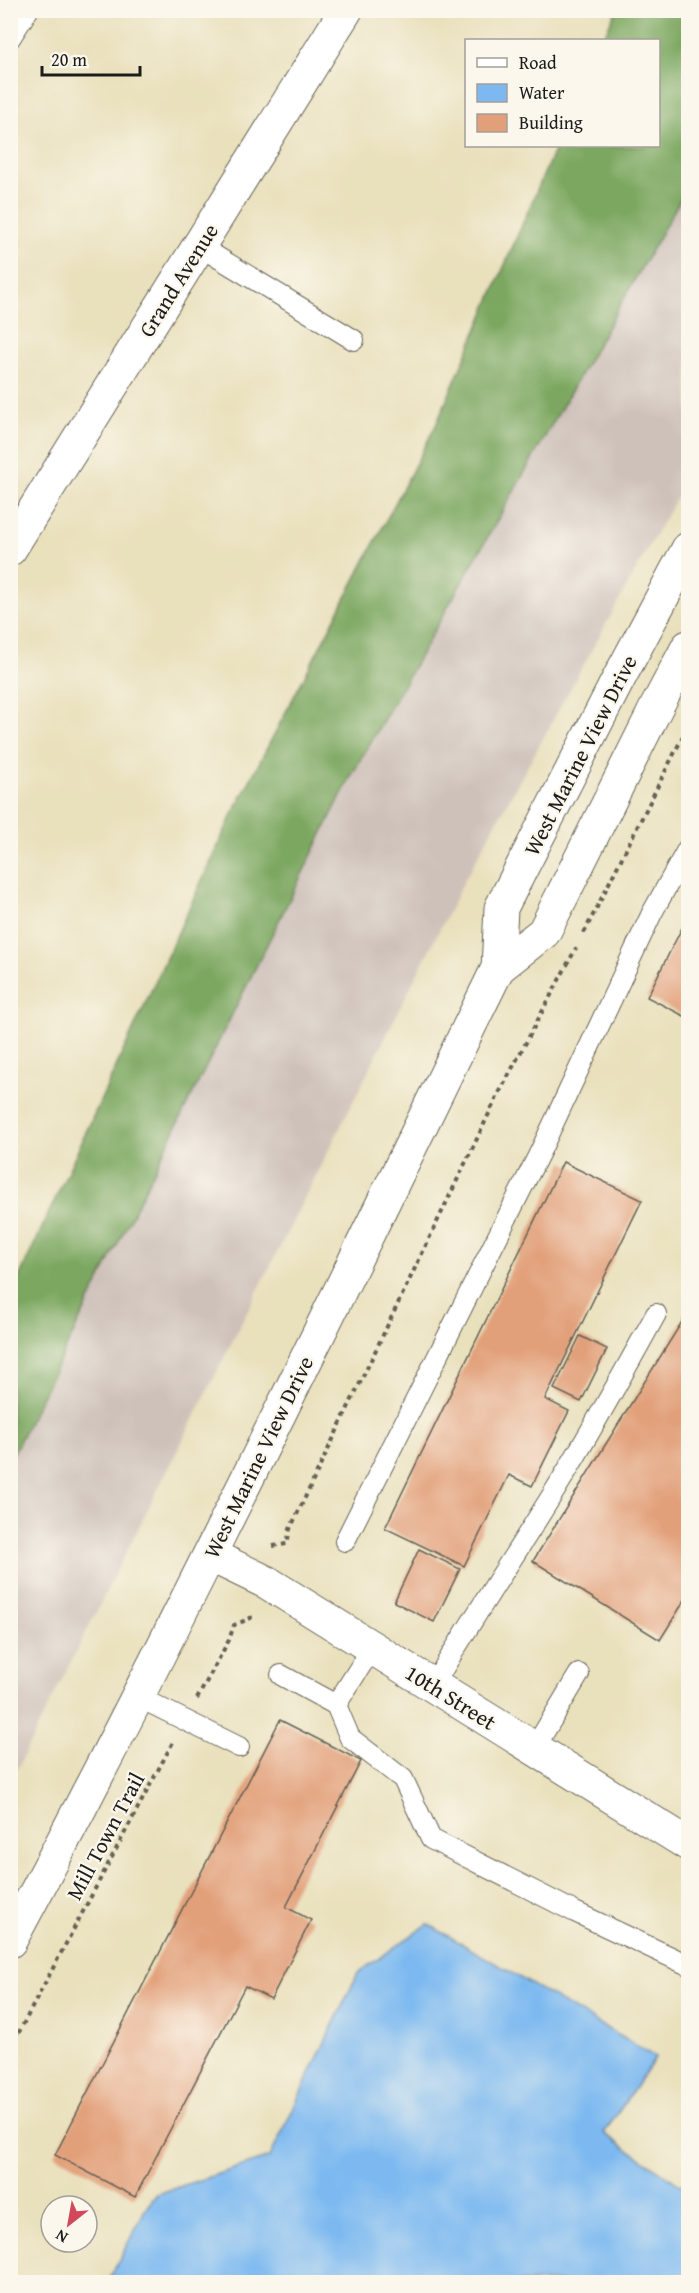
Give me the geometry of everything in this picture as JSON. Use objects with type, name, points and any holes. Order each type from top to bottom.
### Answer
[{"type":"main road","name":"Grand Avenue","points":[[10,549],[199,246],[338,13]]},
{"type":"main road","name":"West Marine View Drive","points":[[10,1941],[210,1555],[498,968],[501,908],[688,549]]},
{"type":"main road","name":"West Marine View Drive","points":[[498,968],[544,932],[688,647]]},
{"type":"main road","name":"10th Street","points":[[210,1555],[268,1583],[688,1844]]},
{"type":"lane","points":[[10,39],[28,10]]},
{"type":"lane","points":[[199,246],[354,340]]},
{"type":"lane","points":[[345,1541],[540,1152],[652,913],[688,848]]},
{"type":"lane","points":[[433,1686],[561,1481],[615,1390],[656,1314]]},
{"type":"lane","points":[[336,1705],[372,1648]]},
{"type":"lane","points":[[534,1749],[579,1674]]},
{"type":"lane","points":[[281,1675],[336,1705],[350,1737],[403,1779],[431,1839],[575,1912],[688,1965]]},
{"type":"lane","points":[[138,1697],[239,1747]]},
{"type":"path","points":[[273,1546],[287,1544],[290,1528],[496,1099],[617,869],[688,726]]},
{"type":"path","name":"Mill Town Trail","points":[[10,2049],[229,1640],[234,1625],[251,1618],[250,1613]]},
{"type":"shaded area","points":[[688,186],[688,476],[464,881],[11,1781],[11,1458],[349,780]]},
{"type":"green space","points":[[616,11],[688,11],[688,186],[349,780],[11,1458],[11,1295],[232,815],[436,425],[556,147],[660,147],[660,39],[602,39]]},
{"type":"water","points":[[428,1924],[656,2057],[604,2133],[680,2185],[688,2182],[688,2282],[108,2282],[146,2208],[157,2194],[270,2157],[358,1973]]},
{"type":"building","points":[[688,916],[688,1018],[647,997]]},
{"type":"building","points":[[563,1162],[642,1200],[545,1399],[569,1411],[532,1486],[509,1475],[464,1566],[385,1528]]},
{"type":"building","points":[[688,1312],[688,1595],[660,1640],[533,1561]]},
{"type":"building","points":[[580,1336],[607,1349],[581,1402],[554,1389]]},
{"type":"building","points":[[419,1549],[460,1569],[434,1622],[394,1602]]},
{"type":"building","points":[[280,1720],[361,1761],[286,1907],[311,1920],[271,1999],[245,1986],[135,2197],[55,2155]]}]
